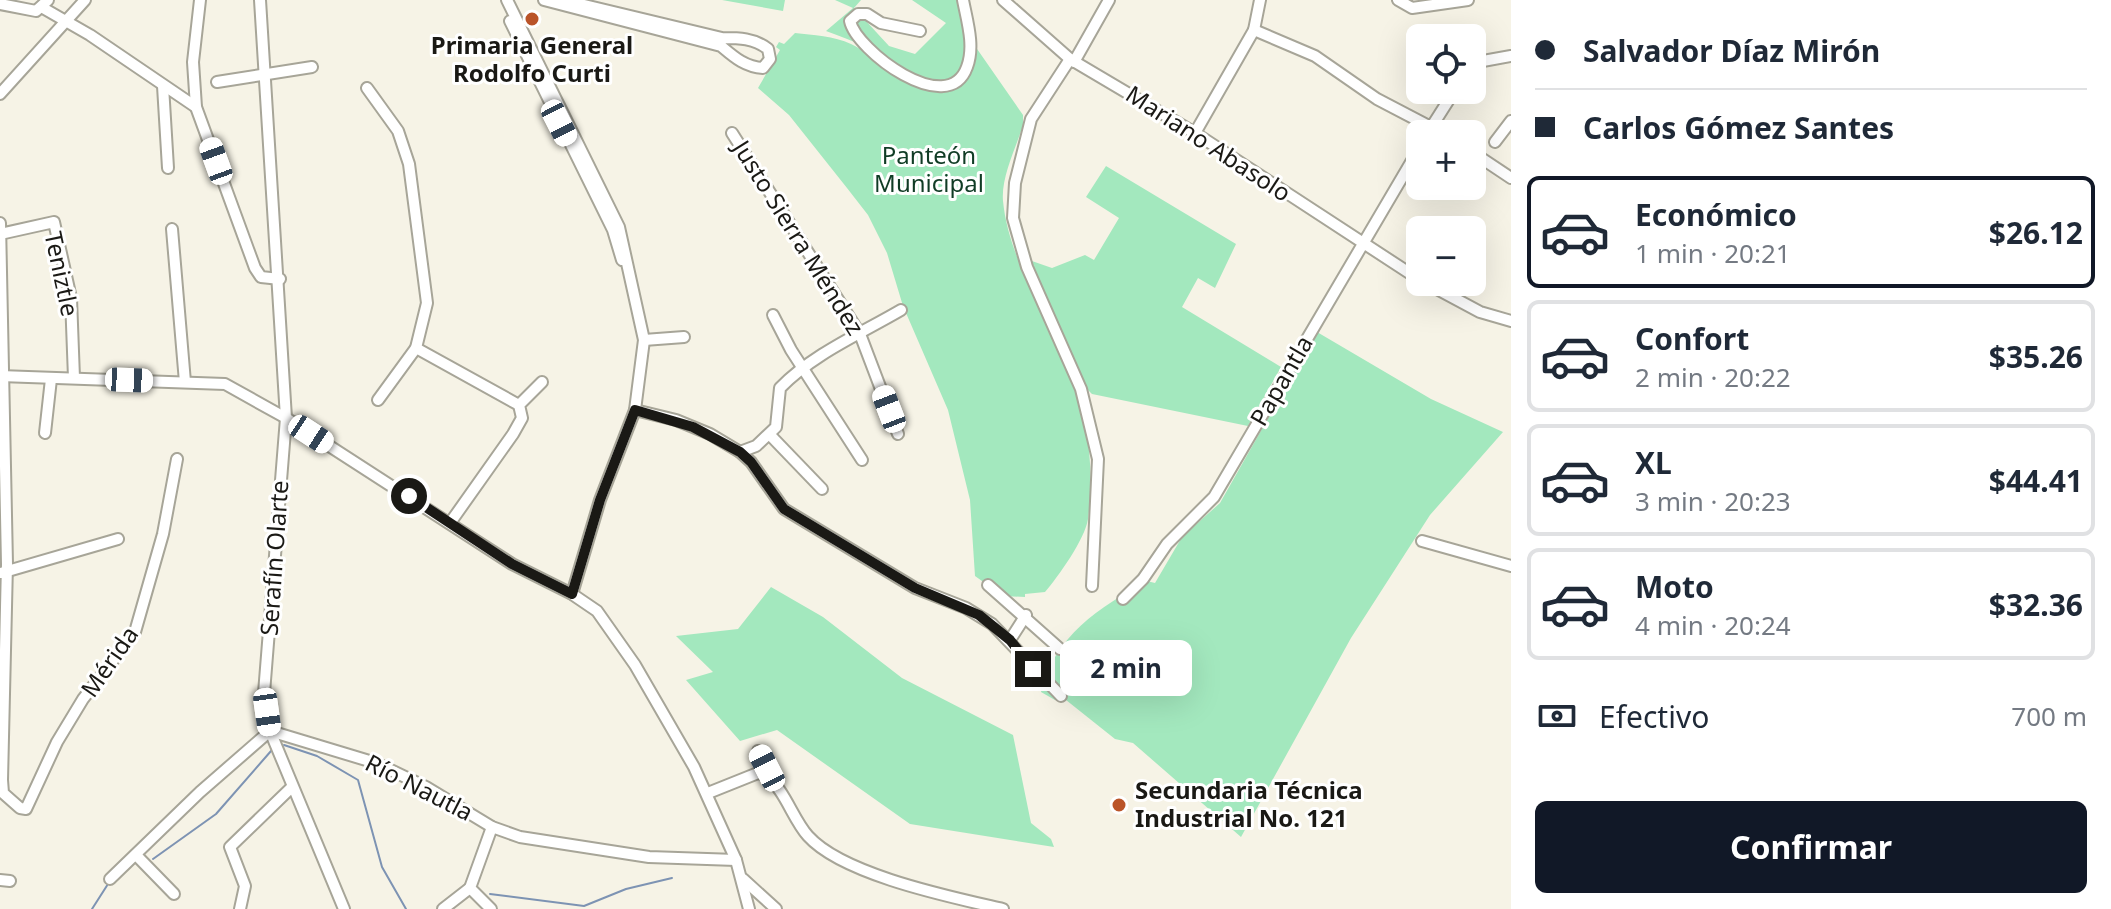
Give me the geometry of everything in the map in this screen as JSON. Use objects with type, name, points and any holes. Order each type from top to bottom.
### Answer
[{"type":"street","points":[[0,94],[85,0]]},
{"type":"street","points":[[200,0],[193,62],[196,107],[255,268],[261,277],[280,279]]},
{"type":"street","name":"Serafín Olarte","points":[[260,0],[280,279],[286,418],[264,693],[270,731],[344,909]]},
{"type":"street","points":[[504,0],[616,228],[644,340],[635,410],[600,500],[572,594]]},
{"type":"street","points":[[544,0],[721,42],[563,0]]},
{"type":"street","points":[[920,31],[881,23],[867,14],[858,14],[850,21],[860,41],[909,79],[932,88],[948,87],[960,79],[970,57],[963,0]]},
{"type":"street","name":"Mariano Abasolo","points":[[1003,0],[1072,60],[1195,133],[1406,271]]},
{"type":"street","points":[[1092,586],[1098,459],[1089,415],[1074,368],[1027,267],[1013,218],[1015,183],[1031,119],[1109,0]]},
{"type":"street","points":[[1195,133],[1254,30],[1260,0]]},
{"type":"street","points":[[1398,0],[1416,4],[1468,0]]},
{"type":"street","points":[[0,4],[36,11],[46,4],[196,107]]},
{"type":"street","points":[[1254,30],[1315,56],[1413,120]]},
{"type":"street","points":[[1486,60],[1511,56]]},
{"type":"street","points":[[217,82],[312,67]]},
{"type":"street","points":[[163,86],[168,168]]},
{"type":"street","points":[[367,88],[398,131],[409,164],[427,303],[416,348],[378,400]]},
{"type":"street","points":[[1495,142],[1511,121]]},
{"type":"street","name":"Justo Sierra Méndez","points":[[732,133],[860,334],[898,434]]},
{"type":"street","points":[[1486,161],[1511,178]]},
{"type":"street","name":"Papantla","points":[[1123,599],[1143,579],[1167,544],[1214,497],[1242,453],[1287,368],[1365,246],[1406,172]]},
{"type":"street","name":"Teniztle","points":[[0,234],[54,222],[71,298],[74,378]]},
{"type":"street","points":[[0,223],[6,640],[1,780]]},
{"type":"street","points":[[172,229],[185,382]]},
{"type":"street","name":"Mariano Abasolo","points":[[1450,296],[1480,312],[1511,321]]},
{"type":"street","points":[[740,452],[770,435],[776,427],[780,388],[804,366],[901,310]]},
{"type":"street","points":[[773,315],[791,350],[862,460]]},
{"type":"street","points":[[644,340],[684,337]]},
{"type":"street","points":[[416,348],[519,405],[522,418],[450,523]]},
{"type":"street","points":[[2,376],[225,384],[286,418],[512,564],[572,594],[597,611],[635,665],[708,793],[743,879],[749,909]]},
{"type":"street","points":[[45,433],[51,379]]},
{"type":"street","points":[[519,405],[542,382]]},
{"type":"street","points":[[635,410],[710,434],[740,452],[751,462],[784,509],[915,588],[979,615],[1010,640],[1061,696]]},
{"type":"street","points":[[770,435],[822,489]]},
{"type":"street","name":"Mérida","points":[[1,780],[3,793],[20,808],[26,809],[57,742],[83,699],[135,632],[163,534],[177,459]]},
{"type":"street","points":[[3,573],[118,539]]},
{"type":"street","points":[[1422,541],[1511,566]]},
{"type":"street","points":[[988,585],[1026,615],[1060,649]]},
{"type":"street","points":[[1010,640],[1026,615]]},
{"type":"street","points":[[110,879],[200,792],[270,731]]},
{"type":"street","name":"Río Nautla","points":[[270,731],[376,763],[426,787],[492,827],[520,837],[649,857],[736,860]]},
{"type":"street","points":[[758,751],[767,768],[765,775]]},
{"type":"street","points":[[708,793],[758,773],[765,775],[808,837],[841,860],[947,896],[1003,909]]},
{"type":"street","points":[[240,909],[245,886],[230,847],[292,787]]},
{"type":"street","points":[[443,909],[470,888],[492,827]]},
{"type":"street","points":[[137,856],[174,894]]},
{"type":"street","points":[[743,879],[776,909]]},
{"type":"street","points":[[470,888],[491,909]]},
{"type":"green space","points":[[722,0],[785,0],[783,11]]},
{"type":"green space","points":[[835,0],[861,0],[854,8],[889,46],[915,54],[946,23],[912,0],[958,0],[966,44],[962,71],[953,82],[941,85],[926,82],[862,45],[826,31],[853,8]]},
{"type":"green space","name":"Panteón Municipal","points":[[795,33],[844,41],[908,81],[922,88],[937,90],[952,88],[967,78],[975,46],[1023,115],[1023,125],[1004,182],[1007,223],[1021,267],[1076,388],[1085,425],[1091,482],[1088,519],[1082,537],[1045,592],[1025,594],[1025,597],[1003,596],[975,576],[970,500],[948,410],[903,306],[887,253],[868,215],[847,188],[789,115],[758,88],[780,50],[776,47],[779,42],[784,44]]},
{"type":"green space","points":[[1106,166],[1236,244],[1215,288],[1198,278],[1182,307],[1281,367],[1248,426],[1092,394],[1083,385],[1029,260],[1052,268],[1085,255],[1094,260],[1119,218],[1086,197]]},
{"type":"green space","points":[[1317,332],[1431,399],[1503,432],[1430,515],[1351,638],[1241,837],[1133,743],[1115,739],[1061,696],[1055,700],[1041,692],[1056,655],[1081,625],[1112,601],[1147,581],[1155,583],[1182,537],[1220,503]]},
{"type":"green space","points":[[771,587],[823,617],[902,678],[1013,735],[1031,823],[1051,839],[1054,847],[910,824],[777,730],[740,741],[686,680],[713,672],[676,636],[738,629]]},
{"type":"waterway","points":[[284,745],[317,756],[358,780],[382,867],[406,909]]},
{"type":"waterway","points":[[153,859],[216,814],[271,751]]},
{"type":"waterway","points":[[490,894],[584,906],[626,889],[672,878]]},
{"type":"waterway","points":[[92,909],[108,884]]},
{"type":"place","name":"Primaria General Rodolfo Curti","points":[[532,19]]},
{"type":"place","name":"Secundaria Técnica Industrial No. 121","points":[[1119,805]]},
{"type":"route","points":[[409,496],[512,564],[572,594],[600,500],[635,410],[676,420],[710,434],[740,452],[751,462],[784,509],[915,588],[966,608],[992,624],[1010,640],[1033,669]]}]
